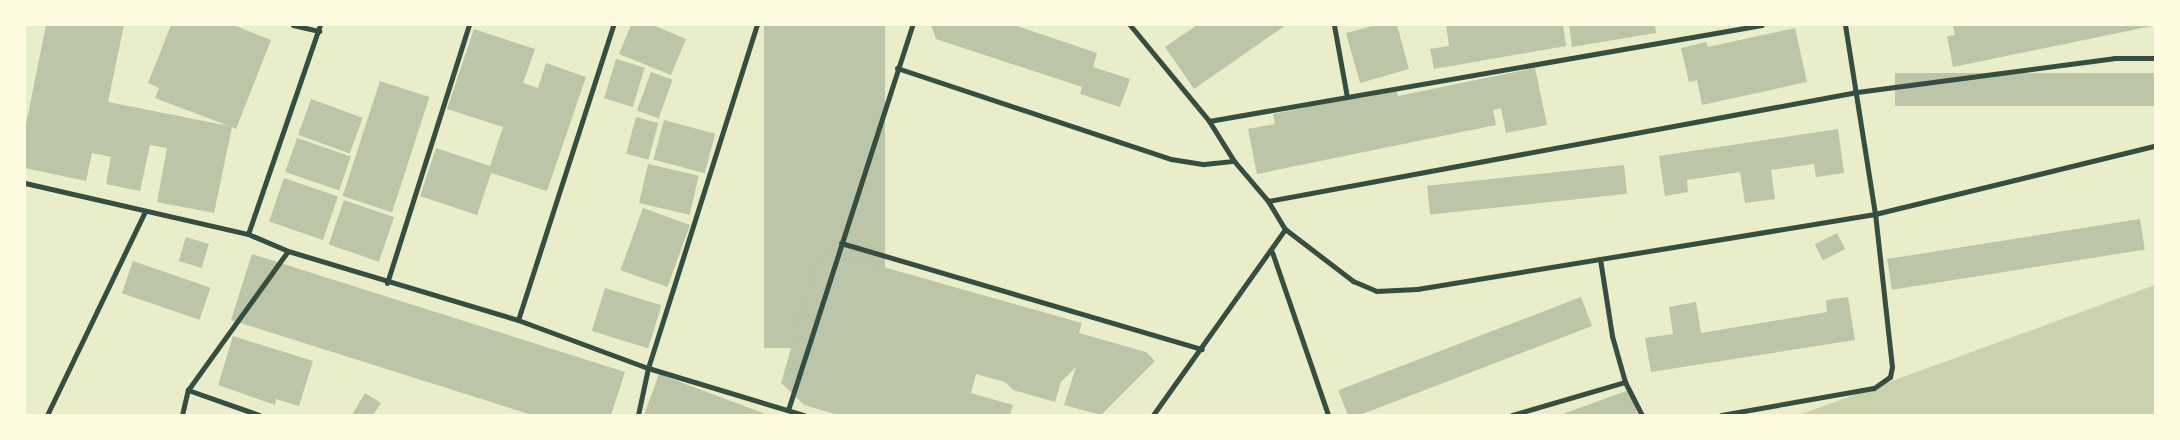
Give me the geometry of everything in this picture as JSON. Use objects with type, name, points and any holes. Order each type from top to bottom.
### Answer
[{"type":"street","points":[[293,25],[319,31]]},
{"type":"street","points":[[248,234],[320,25]]},
{"type":"street","points":[[387,283],[469,25]]},
{"type":"street","points":[[518,320],[613,25]]},
{"type":"street","points":[[638,415],[648,368],[757,25]]},
{"type":"street","points":[[788,410],[912,25]]},
{"type":"street","points":[[1130,25],[1209,122],[1234,161],[1268,201],[1285,229],[1353,281],[1376,291],[1417,289],[1875,214],[2155,146]]},
{"type":"street","points":[[1334,25],[1347,98]]},
{"type":"street","points":[[1209,122],[1762,25]]},
{"type":"street","points":[[1721,415],[1874,388],[1890,377],[1892,367],[1875,214],[1845,25]]},
{"type":"street","points":[[1268,201],[1857,92],[2114,58],[2155,58]]},
{"type":"street","points":[[897,68],[1170,159],[1204,164],[1234,161]]},
{"type":"street","points":[[25,183],[248,234],[288,251],[387,283],[518,320],[648,368],[804,415]]},
{"type":"street","points":[[47,415],[145,211]]},
{"type":"street","points":[[1153,415],[1272,252],[1285,229]]},
{"type":"street","points":[[841,243],[1202,350]]},
{"type":"street","points":[[182,415],[188,390],[288,251]]},
{"type":"street","points":[[1272,252],[1328,415]]},
{"type":"street","points":[[1600,259],[1612,336],[1625,382],[1642,415]]},
{"type":"street","points":[[1512,415],[1625,382]]},
{"type":"street","points":[[188,390],[259,415]]},
{"type":"green space","points":[[2155,285],[2155,415],[1799,415]]},
{"type":"building","points":[[46,25],[124,25],[108,102],[229,126],[155,98],[159,88],[148,83],[171,25],[233,25],[271,40],[236,129],[232,127],[214,213],[157,202],[167,148],[150,145],[140,191],[106,184],[111,157],[92,153],[86,181],[25,168],[25,129]]},
{"type":"building","points":[[631,25],[653,25],[686,39],[671,75],[619,54]]},
{"type":"building","points":[[764,25],[885,25],[885,348],[764,348]]},
{"type":"building","points":[[931,25],[1014,25],[1097,53],[1093,67],[1130,79],[1120,107],[1080,94],[1082,87],[936,39]]},
{"type":"building","points":[[1197,25],[1286,25],[1194,89],[1165,47]]},
{"type":"building","points":[[1376,25],[1397,25],[1409,69],[1360,83],[1346,33]]},
{"type":"building","points":[[1446,25],[1563,25],[1566,46],[1434,69],[1430,49],[1449,46]]},
{"type":"building","points":[[1569,25],[1655,25],[1656,33],[1572,47]]},
{"type":"building","points":[[1953,25],[2152,26],[1953,67],[1947,36],[1955,35]]},
{"type":"building","points":[[1795,28],[1807,82],[1702,105],[1697,80],[1689,82],[1681,48],[1706,42],[1708,47]]},
{"type":"building","points":[[474,29],[535,49],[523,83],[538,88],[546,63],[586,77],[547,191],[491,173],[477,215],[420,196],[436,148],[490,166],[503,127],[447,109]]},
{"type":"building","points":[[616,59],[645,68],[633,107],[604,98]]},
{"type":"building","points":[[1535,68],[1547,125],[1506,133],[1501,108],[1493,110],[1496,125],[1257,174],[1248,129],[1275,124],[1273,114],[1396,89],[1398,96]]},
{"type":"building","points":[[651,72],[673,80],[659,118],[637,111]]},
{"type":"building","points":[[1895,73],[2155,73],[2155,106],[1895,106]]},
{"type":"building","points":[[380,81],[429,97],[392,212],[343,196]]},
{"type":"building","points":[[311,99],[363,118],[350,154],[298,135]]},
{"type":"building","points":[[636,117],[658,123],[648,160],[626,154]]},
{"type":"building","points":[[664,120],[715,134],[705,173],[653,160]]},
{"type":"building","points":[[1838,129],[1844,173],[1816,177],[1814,164],[1771,170],[1775,199],[1745,203],[1740,172],[1687,180],[1688,192],[1665,196],[1659,156]]},
{"type":"building","points":[[297,138],[351,157],[339,191],[285,172]]},
{"type":"building","points":[[648,164],[699,176],[690,215],[639,203]]},
{"type":"building","points":[[1624,165],[1627,194],[1430,215],[1427,186]]},
{"type":"building","points":[[284,178],[338,197],[323,240],[269,221]]},
{"type":"building","points":[[344,200],[394,217],[379,262],[329,244]]},
{"type":"building","points":[[643,208],[690,225],[667,287],[620,270]]},
{"type":"building","points":[[2140,219],[2145,250],[1892,290],[1887,259]]},
{"type":"building","points":[[1837,233],[1845,249],[1823,260],[1815,244]]},
{"type":"building","points":[[186,237],[209,244],[202,268],[179,261]]},
{"type":"building","points":[[823,250],[1082,323],[1079,333],[1146,352],[1155,361],[1101,415],[1064,405],[1076,367],[1061,382],[1055,402],[1013,390],[1005,382],[976,374],[971,393],[1013,405],[1010,415],[838,415],[804,405],[781,383],[818,255]]},
{"type":"building","points":[[252,254],[625,372],[611,415],[532,415],[231,320]]},
{"type":"building","points":[[133,261],[211,288],[199,320],[122,293]]},
{"type":"building","points":[[605,288],[661,305],[648,348],[592,331]]},
{"type":"building","points":[[1581,297],[1592,326],[1360,415],[1348,415],[1338,390]]},
{"type":"building","points":[[1848,297],[1855,340],[1651,372],[1645,338],[1673,334],[1669,307],[1696,302],[1701,333],[1827,312],[1826,300]]},
{"type":"building","points":[[233,336],[313,361],[299,406],[276,399],[275,405],[218,385]]},
{"type":"building","points":[[659,374],[768,415],[644,415]]},
{"type":"building","points":[[1629,390],[1638,415],[1560,415]]},
{"type":"building","points":[[365,393],[381,403],[373,415],[352,415]]}]
